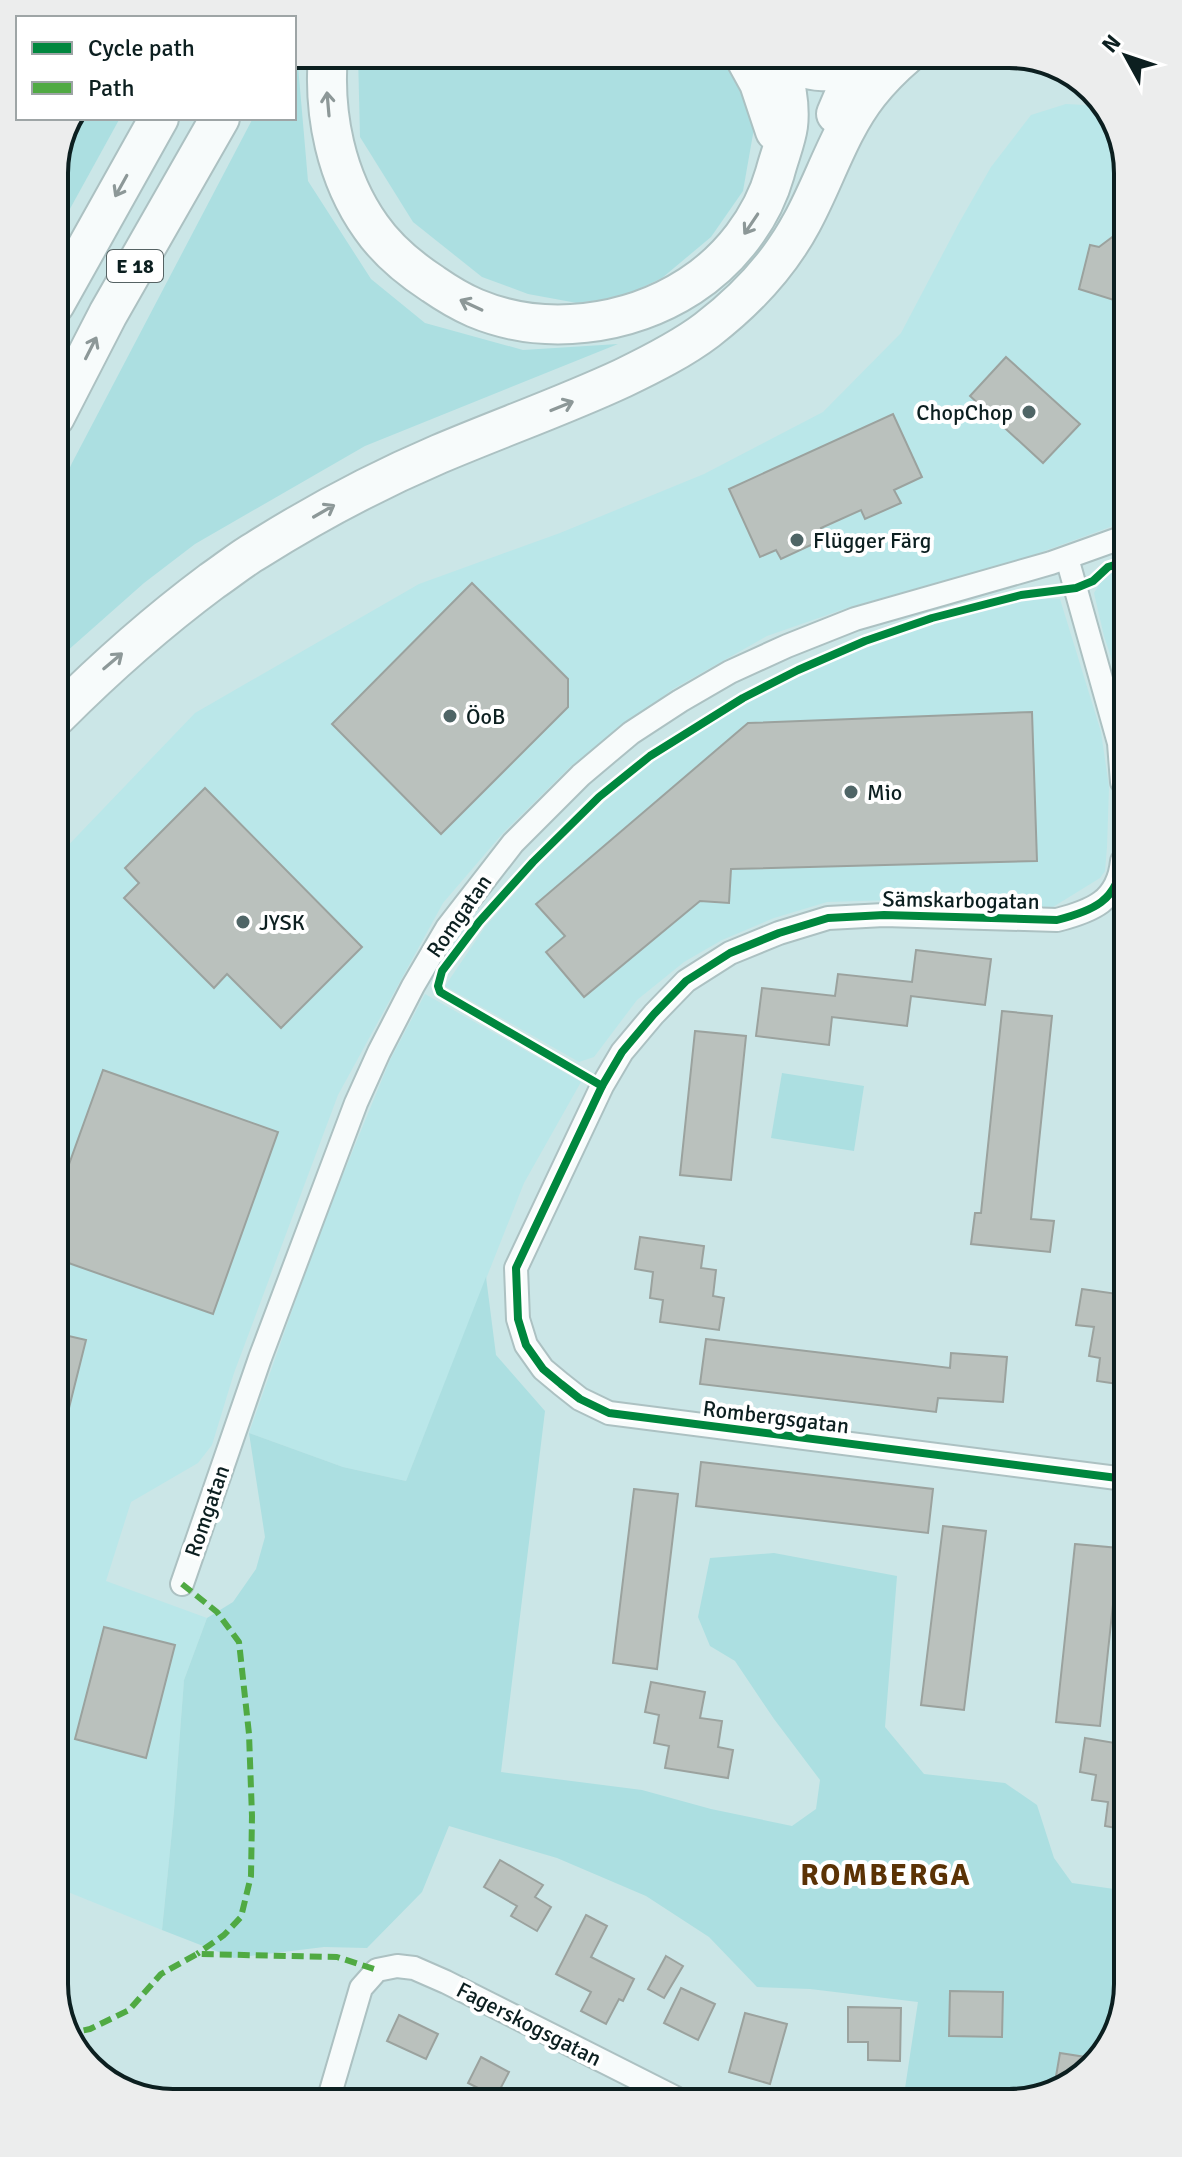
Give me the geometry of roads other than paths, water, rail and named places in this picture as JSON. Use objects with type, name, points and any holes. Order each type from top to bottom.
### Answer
[{"type":"highway","points":[[328,68],[331,131],[340,165],[371,227],[416,273],[476,308],[512,319],[546,324],[613,319],[643,310],[675,296],[707,275],[730,252],[753,223],[770,189],[788,125],[782,68]]},
{"type":"highway","points":[[751,68],[771,114],[780,153]]},
{"type":"highway","points":[[803,68],[826,72],[845,68]]},
{"type":"highway","points":[[820,183],[835,117],[857,68]]},
{"type":"highway","points":[[68,705],[157,624],[255,550],[338,503],[438,454],[574,401],[651,364],[705,332],[763,279],[785,250],[867,95],[891,68]]},
{"type":"highway","name":"E 18","points":[[68,281],[158,120]]},
{"type":"highway","name":"E 18","points":[[68,392],[108,314],[219,120]]},
{"type":"street","name":"Romgatan","points":[[182,1584],[260,1358],[356,1103],[413,986],[447,928],[513,843],[581,775],[631,733],[730,672],[855,619],[1067,558],[1114,541]]},
{"type":"street","points":[[1067,558],[1114,725]]},
{"type":"street","name":"Sämskarbogatan","points":[[516,1268],[602,1086],[622,1052],[686,981],[730,953],[828,918],[884,915],[1057,920],[1083,913],[1107,899],[1114,886]]},
{"type":"street","name":"Rombergsgatan","points":[[516,1268],[518,1319],[526,1345],[543,1369],[561,1384],[580,1399],[609,1413],[1114,1478]]},
{"type":"street","name":"Fagerskogsgatan","points":[[332,2089],[361,1988],[377,1970],[397,1966],[414,1968],[446,1982],[658,2089]]},
{"type":"place","name":"ChopChop","points":[[1029,412]]},
{"type":"place","name":"Flügger Färg","points":[[797,540]]},
{"type":"place","name":"ÖoB","points":[[450,716]]},
{"type":"place","name":"Mio","points":[[851,792]]},
{"type":"place","name":"JYSK","points":[[243,922]]},
{"type":"district","name":"ROMBERGA","points":[[886,1875]]}]
